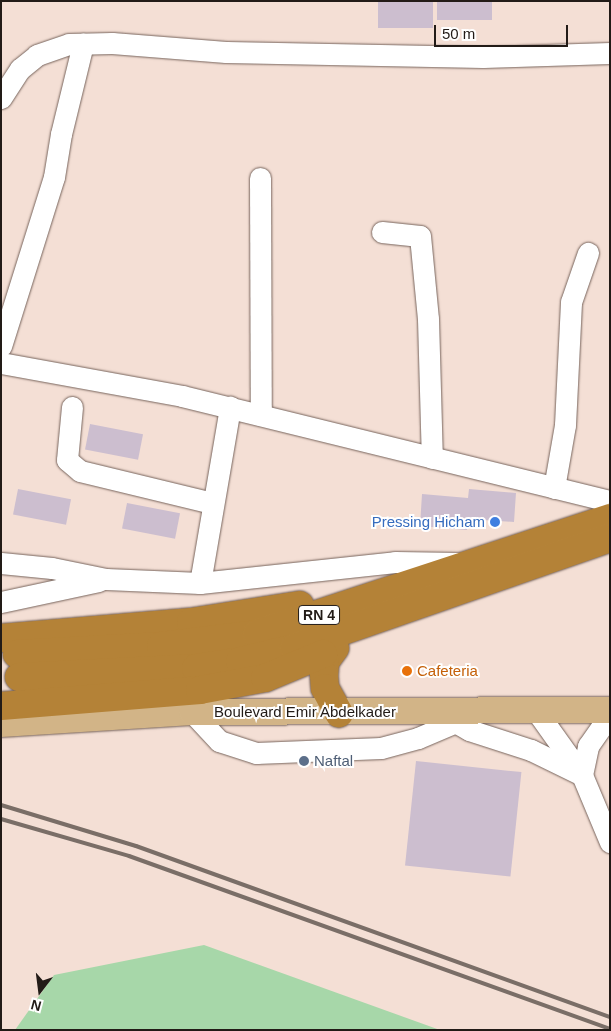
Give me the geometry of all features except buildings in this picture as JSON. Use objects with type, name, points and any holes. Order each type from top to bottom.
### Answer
[{"type":"highway","name":"RN 4","points":[[12,656],[200,621],[266,612],[402,584],[610,518]]},
{"type":"highway","name":"RN 4","points":[[12,656],[196,668],[240,661],[294,648],[610,538]]},
{"type":"highway","name":"RN 4","points":[[1,706],[200,690],[265,678],[335,648],[382,616]]},
{"type":"highway","points":[[335,648],[325,662],[324,675],[326,688],[339,714]]},
{"type":"main road","name":"Boulevard Emir Abdelkader","points":[[1,724],[192,712],[445,717],[610,710]]},
{"type":"street","points":[[1,98],[20,69],[37,55],[69,44],[226,52],[483,57],[610,53]]},
{"type":"street","points":[[1,346],[54,176],[61,134],[83,44]]},
{"type":"street","points":[[260,178],[261,415]]},
{"type":"street","points":[[382,232],[420,236],[428,337],[432,458]]},
{"type":"street","points":[[554,488],[566,426],[571,302],[588,252]]},
{"type":"street","points":[[1,363],[230,407],[610,501]]},
{"type":"street","points":[[72,407],[67,460],[80,471],[212,503]]},
{"type":"street","points":[[200,583],[212,503],[230,407]]},
{"type":"street","points":[[1,563],[52,568],[106,580],[200,583],[395,562],[469,563]]},
{"type":"street","points":[[1,602],[106,580]]},
{"type":"street","points":[[192,712],[219,741],[256,753],[371,749],[400,744],[445,717],[531,750],[582,775]]},
{"type":"street","points":[[537,712],[562,742],[582,775],[610,842]]},
{"type":"street","points":[[582,775],[588,746],[610,714]]},
{"type":"green space","points":[[204,945],[440,1030],[15,1030],[54,975]]},
{"type":"railway","points":[[1,805],[136,846],[610,1017]]},
{"type":"railway","points":[[1,819],[129,856],[610,1029]]},
{"type":"place","name":"Pressing Hicham","points":[[495,522]]},
{"type":"place","name":"Cafeteria","points":[[407,671]]},
{"type":"place","name":"Naftal","points":[[304,761]]}]
